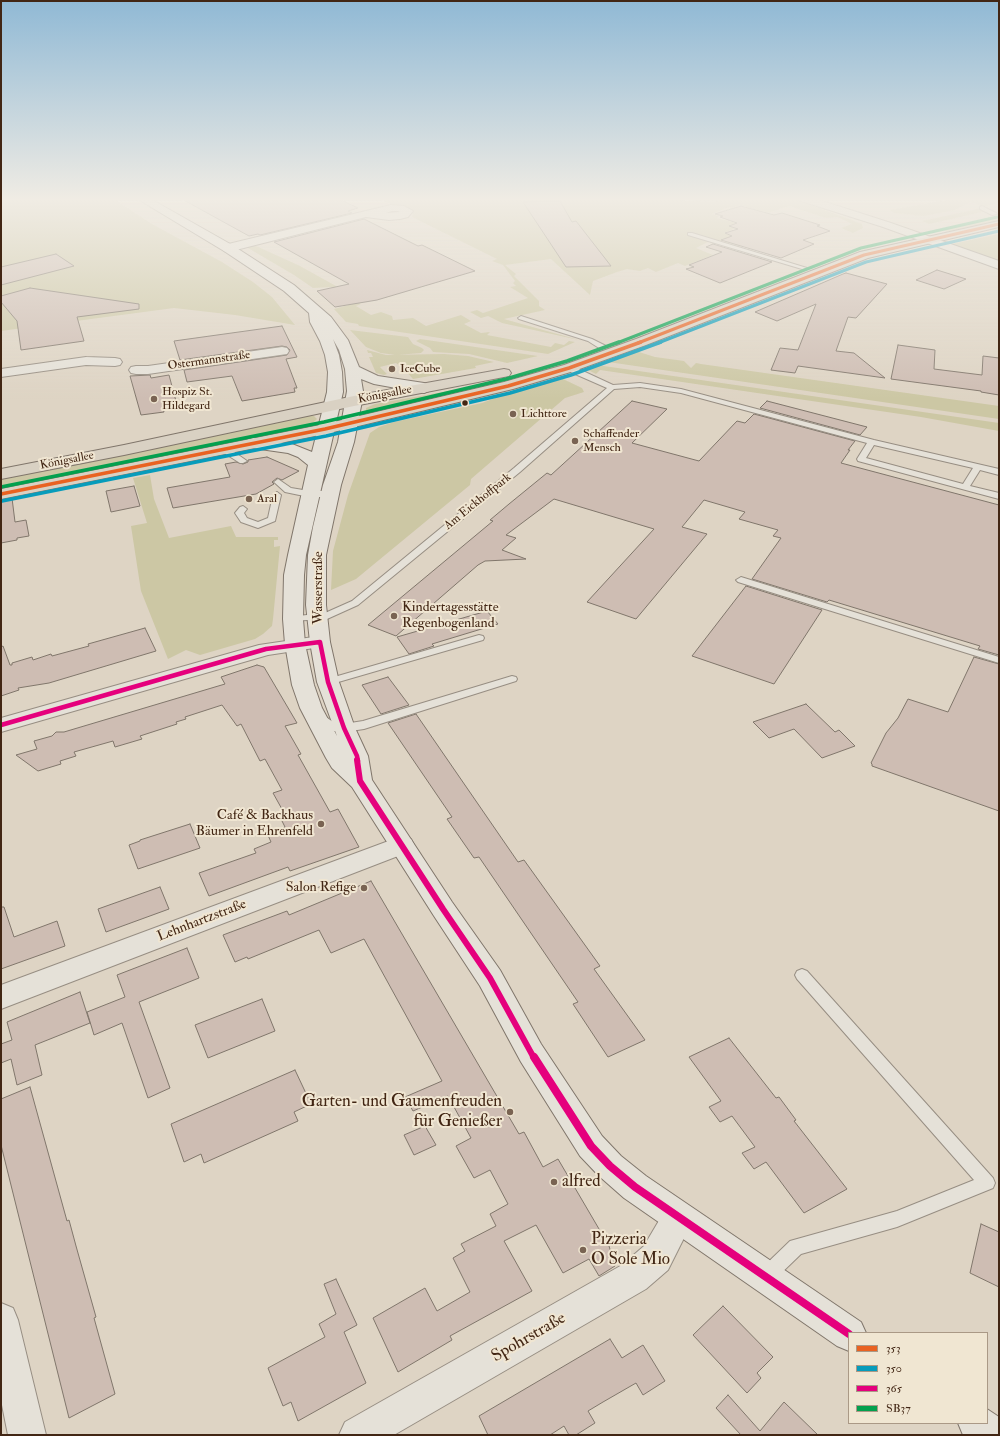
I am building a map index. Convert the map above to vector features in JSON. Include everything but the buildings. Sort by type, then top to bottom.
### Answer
[{"type":"main road","name":"Wasserstraße","points":[[254,265],[289,288],[316,313],[326,320],[341,340],[352,369],[355,391],[350,423],[346,442],[330,494],[317,555],[317,618],[328,682],[344,728],[357,756],[360,781]]},
{"type":"main road","name":"Königsallee","points":[[1,474],[124,450],[333,405],[515,371],[547,363],[602,346],[812,265]]},
{"type":"main road","name":"Königsallee","points":[[1,494],[350,423],[461,398],[569,368],[641,342],[837,265]]},
{"type":"main road","name":"Wasserstraße","points":[[316,313],[317,322],[332,355],[336,387],[333,405],[325,428],[316,464],[294,575],[293,619],[298,668],[311,708],[340,762],[360,781],[490,978],[531,1053],[591,1146],[610,1166],[635,1187],[678,1218],[848,1333]]},
{"type":"main road","name":"Ostermannstraße","points":[[1,373],[86,361],[115,362],[113,366],[119,372],[148,370],[282,351]]},
{"type":"main road","points":[[352,369],[374,380],[424,388]]},
{"type":"main road","points":[[253,443],[292,449],[304,454],[316,464]]},
{"type":"main road","points":[[1,725],[266,649],[295,644],[320,642]]},
{"type":"main road","name":"Lehnhartzstraße","points":[[1,997],[402,845]]},
{"type":"main road","name":"Spohrstraße","points":[[358,1435],[634,1277],[656,1258],[678,1218]]},
{"type":"main road","points":[[1,1320],[27,1435]]},
{"type":"main road","points":[[978,1424],[994,1435]]},
{"type":"lane","points":[[794,265],[804,268]]},
{"type":"lane","points":[[521,318],[590,340],[602,346]]},
{"type":"lane","points":[[569,368],[612,387],[640,385],[681,391],[872,442],[999,472]]},
{"type":"lane","name":"Am Eickhoffpark","points":[[293,619],[327,616],[355,603],[517,470],[612,387]]},
{"type":"lane","points":[[872,442],[860,459],[999,496]]},
{"type":"lane","points":[[224,449],[243,461]]},
{"type":"lane","points":[[965,487],[978,467]]},
{"type":"lane","points":[[278,482],[288,490],[310,494],[330,494]]},
{"type":"lane","points":[[243,510],[239,513],[244,520],[258,525],[272,519],[272,500],[288,490]]},
{"type":"lane","points":[[741,580],[999,660]]},
{"type":"lane","points":[[328,682],[479,638]]},
{"type":"lane","points":[[311,708],[326,723],[334,727],[344,728],[364,725],[512,680]]},
{"type":"lane","points":[[766,1277],[796,1247],[897,1219],[987,1183],[802,975]]},
{"type":"shaded area","points":[[1,265],[227,265],[253,282],[272,297],[295,325],[235,315],[174,308],[1,331]]},
{"type":"shaded area","points":[[277,265],[300,266],[345,291],[342,293],[361,304],[356,306],[371,315],[381,312],[392,316],[393,320],[413,318],[426,326],[461,315],[471,321],[464,324],[481,333],[490,332],[487,335],[551,347],[555,343],[564,345],[569,341],[575,342],[548,354],[359,326],[358,324],[346,322],[334,309],[352,304],[332,287],[313,288]]},
{"type":"shaded area","points":[[503,265],[516,274],[514,276],[539,301],[539,306],[545,310],[504,319],[579,340],[502,323],[488,316],[481,318],[470,312],[477,310],[483,313],[528,298],[510,287],[516,286],[513,283],[515,281]]},
{"type":"shaded area","points":[[558,265],[673,265],[656,272],[648,268],[640,271],[627,269],[617,272],[593,281],[590,295]]},
{"type":"shaded area","points":[[827,265],[631,342],[570,363],[480,389],[390,409],[366,410],[366,408],[375,404],[471,387],[567,363],[658,330]]},
{"type":"shaded area","points":[[350,330],[408,337],[413,344],[424,350],[421,353],[396,355],[381,353],[366,347]]},
{"type":"shaded area","points":[[420,339],[538,356],[507,363],[469,354],[433,352],[430,348],[416,341]]},
{"type":"shaded area","points":[[367,350],[386,355],[444,354],[468,356],[494,362],[475,366],[476,368],[413,379],[396,363],[380,367],[387,374],[384,375],[376,373],[369,357],[373,357]]},
{"type":"shaded area","points":[[635,352],[655,357],[684,361],[691,368],[696,363],[999,406],[999,419],[608,362]]},
{"type":"shaded area","points":[[597,365],[999,423],[999,431],[921,417],[600,370],[596,374],[588,370]]},
{"type":"shaded area","points":[[555,379],[563,379],[582,388],[584,392],[565,398],[471,479],[470,485],[356,579],[331,590],[333,551],[348,495],[370,433],[379,427],[394,422],[482,403],[520,389]]},
{"type":"shaded area","points":[[308,415],[314,416],[317,419],[313,423],[214,445],[177,455],[1,489],[1,477]]},
{"type":"shaded area","points":[[150,475],[154,499],[169,538],[231,526],[236,537],[278,537],[278,540],[274,540],[274,547],[280,546],[272,626],[263,634],[255,639],[200,655],[186,650],[168,659],[141,591],[131,526],[147,523],[133,478]]},
{"type":"transit line","name":"SB37","points":[[1,487],[324,422],[506,379],[567,361],[639,335],[818,265]]},
{"type":"transit line","name":"353","points":[[1,494],[325,429],[508,386],[569,368],[641,342],[838,265]]},
{"type":"transit line","name":"350","points":[[2,501],[326,436],[510,393],[571,375],[643,349],[858,265]]},
{"type":"transit line","name":"365","points":[[1,725],[266,649],[320,642],[328,682],[344,728],[357,756],[360,781],[443,909],[490,978],[531,1053],[591,1146],[610,1166],[635,1187],[848,1333]]},
{"type":"place","name":"IceCube","points":[[392,369]]},
{"type":"place","name":"Hospiz St. Hildegard","points":[[154,399]]},
{"type":"place","name":"Lichttore","points":[[513,414]]},
{"type":"place","name":"Schaffender Mensch","points":[[575,441]]},
{"type":"place","name":"Aral","points":[[249,499]]},
{"type":"place","name":"Kindertagesstätte Regenbogenland","points":[[394,616]]},
{"type":"place","name":"Café & Backhaus Bäumer in Ehrenfeld","points":[[321,824]]},
{"type":"place","name":"Salon Refige","points":[[364,888]]},
{"type":"place","name":"Garten- und Gaumenfreuden für Genießer","points":[[510,1112]]},
{"type":"place","name":"alfred","points":[[554,1182]]},
{"type":"place","name":"Pizzeria O Sole Mio","points":[[583,1250]]}]
